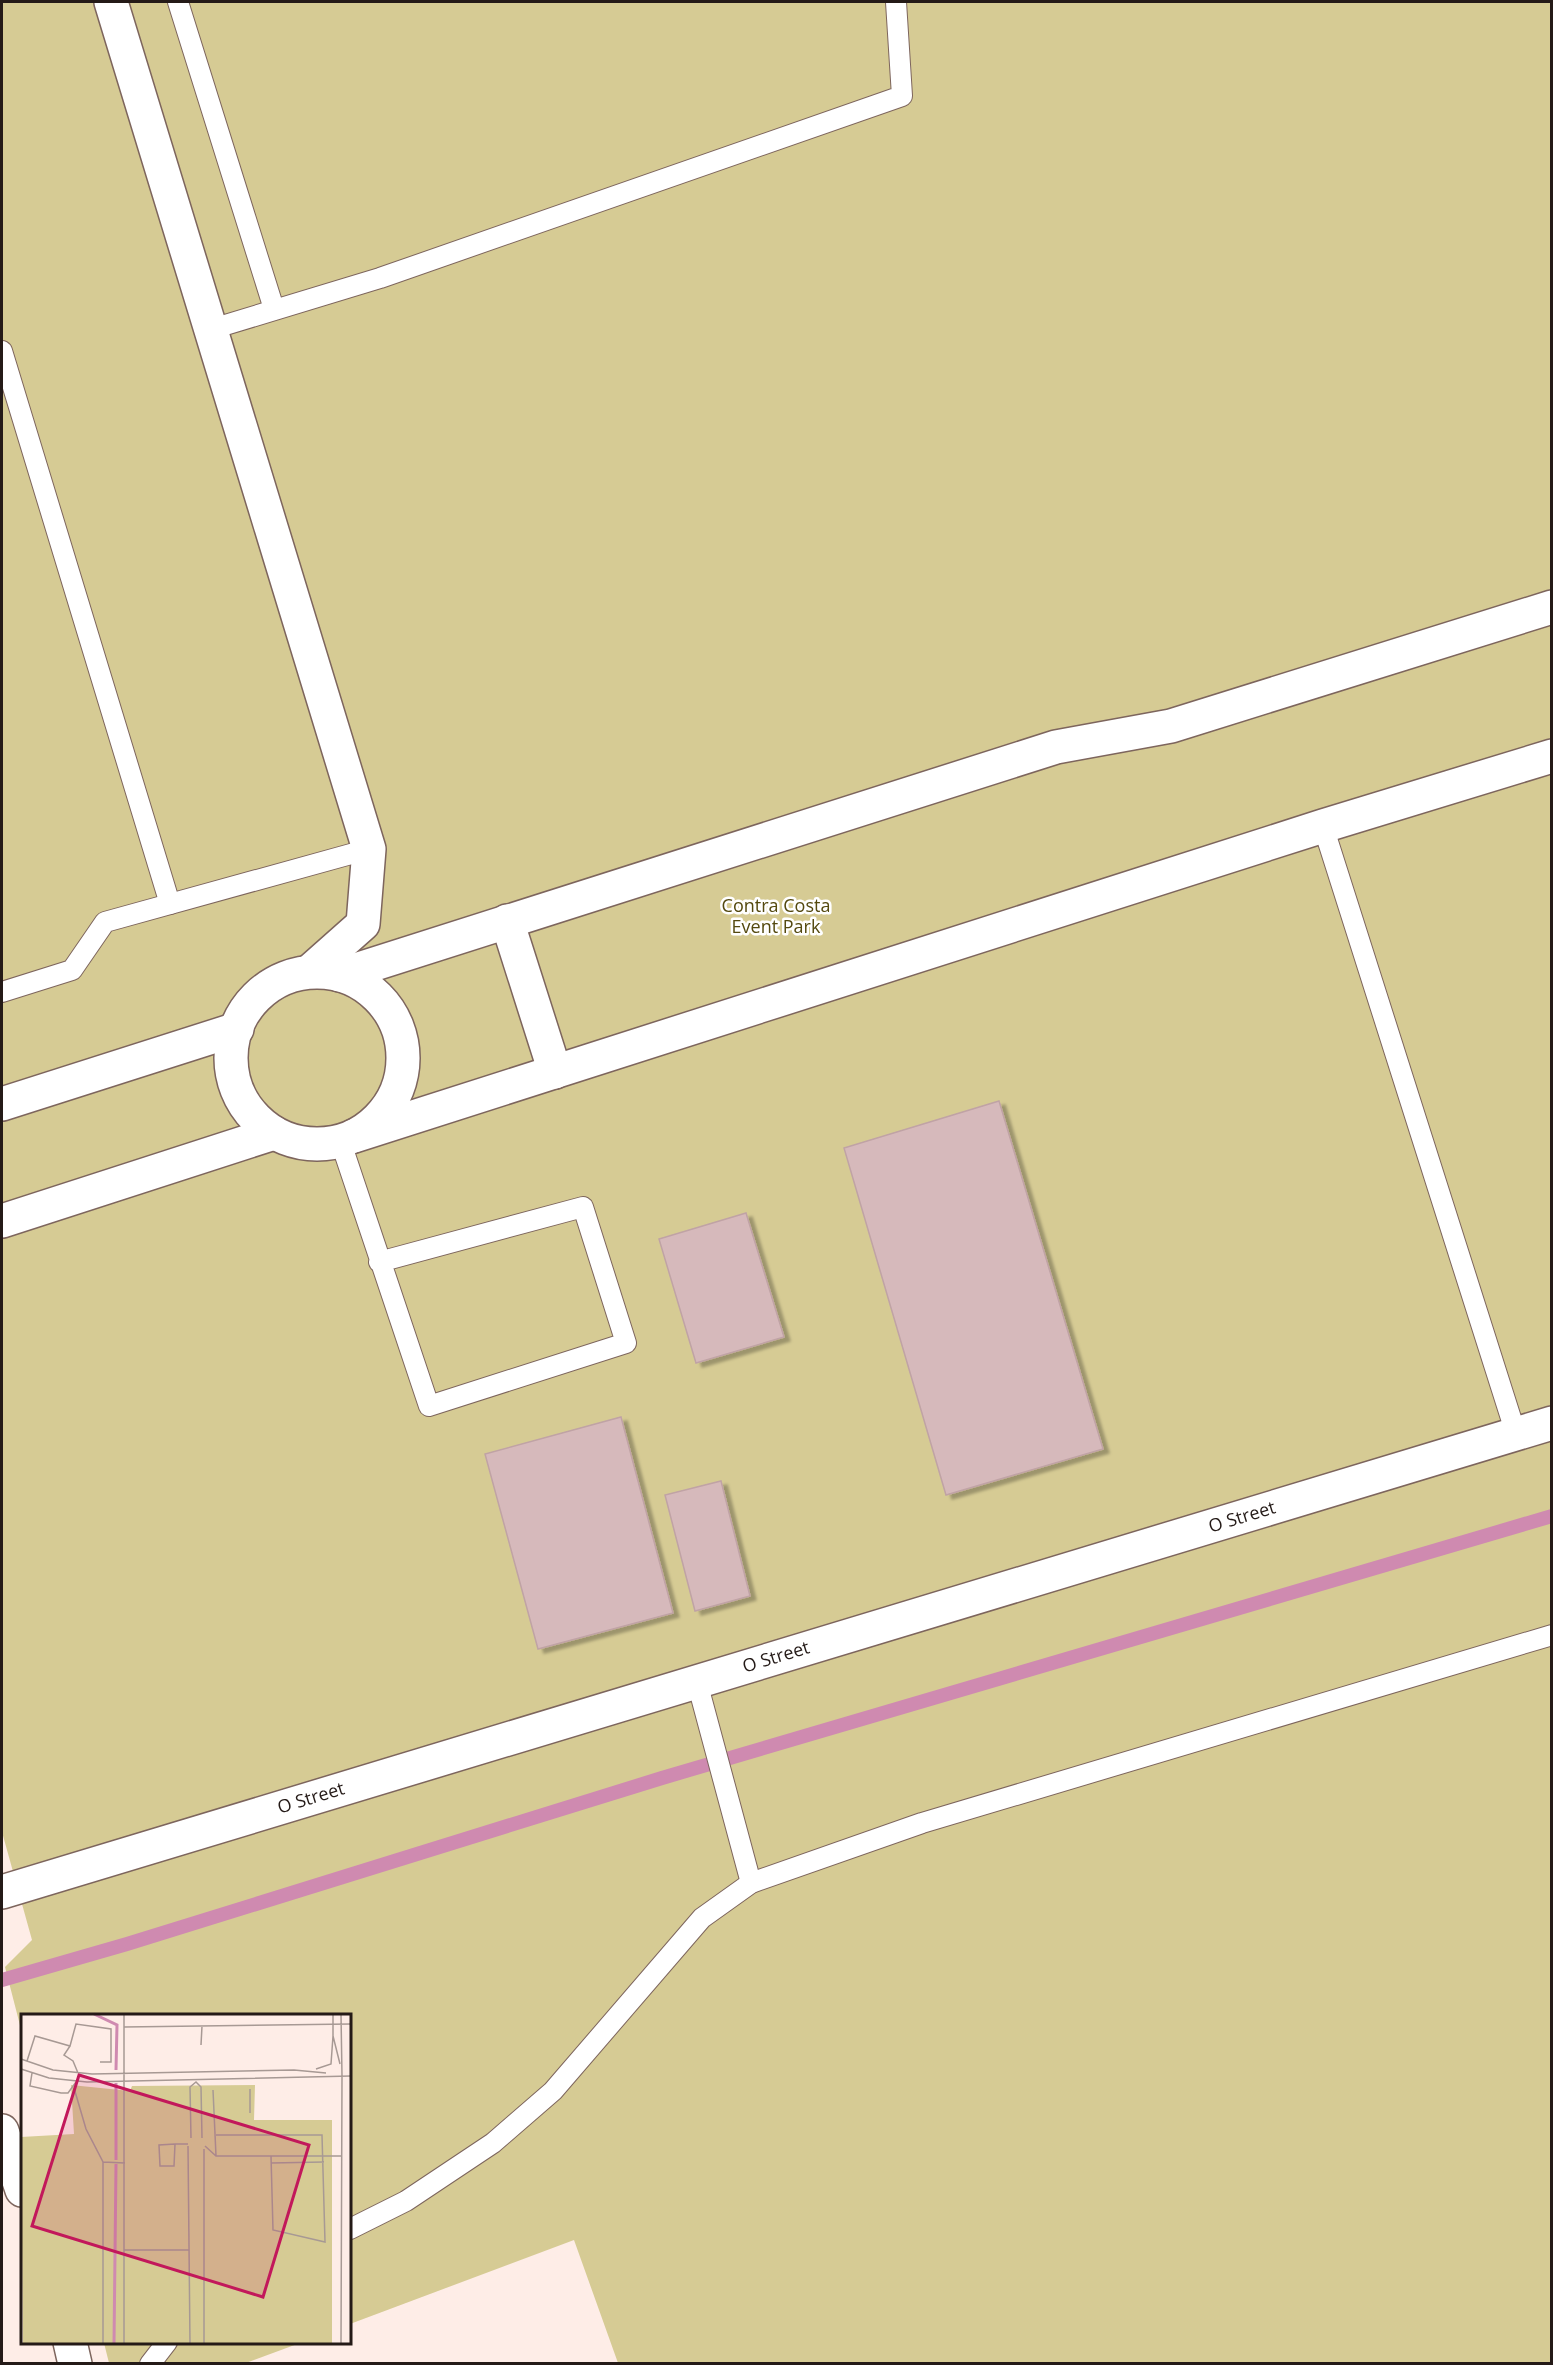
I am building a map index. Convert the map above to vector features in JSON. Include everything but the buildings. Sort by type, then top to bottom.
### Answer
[{"type":"street","points":[[111,2],[369,849],[363,924],[325,973]]},
{"type":"street","points":[[1551,607],[1171,726],[1056,747],[507,921],[325,973],[282,979],[257,996],[241,1018],[232,1042],[232,1069],[239,1094],[254,1116],[274,1133],[298,1143],[325,1144],[1323,826],[1551,756]]},
{"type":"street","points":[[507,921],[555,1072]]},
{"type":"street","points":[[325,973],[367,987],[388,1009],[400,1036],[403,1066],[395,1095],[379,1119],[347,1138]]},
{"type":"street","points":[[2,1104],[237,1029]]},
{"type":"street","points":[[2,1221],[274,1133]]},
{"type":"street","name":"O Street","points":[[2,1892],[1551,1423]]},
{"type":"street","points":[[2,2131],[21,2187]]},
{"type":"street","points":[[70,2344],[75,2364]]},
{"type":"lane","points":[[178,2],[274,309]]},
{"type":"lane","points":[[212,329],[380,278],[902,96],[896,2]]},
{"type":"lane","points":[[2,351],[170,904]]},
{"type":"lane","points":[[1323,826],[1516,1434]]},
{"type":"lane","points":[[2,992],[72,970],[105,922],[369,849]]},
{"type":"lane","points":[[347,1138],[380,1262],[429,1406],[626,1343],[583,1207],[380,1262]]},
{"type":"lane","points":[[351,2228],[406,2201],[493,2143],[553,2091],[702,1918],[751,1883],[922,1823],[1551,1635]]},
{"type":"lane","points":[[697,1682],[751,1883]]},
{"type":"lane","points":[[150,2364],[166,2344]]},
{"type":"green space","name":"Contra Costa Event Park","points":[[2,2],[1551,2],[1551,2363],[618,2363],[574,2240],[351,2324],[351,2014],[21,2014],[21,2029],[5,1967],[32,1940],[2,1832]]},
{"type":"green space","points":[[104,2344],[297,2344],[243,2364],[109,2363]]},
{"type":"waterway","points":[[2,1980],[127,1944],[662,1778],[1552,1516]]}]
